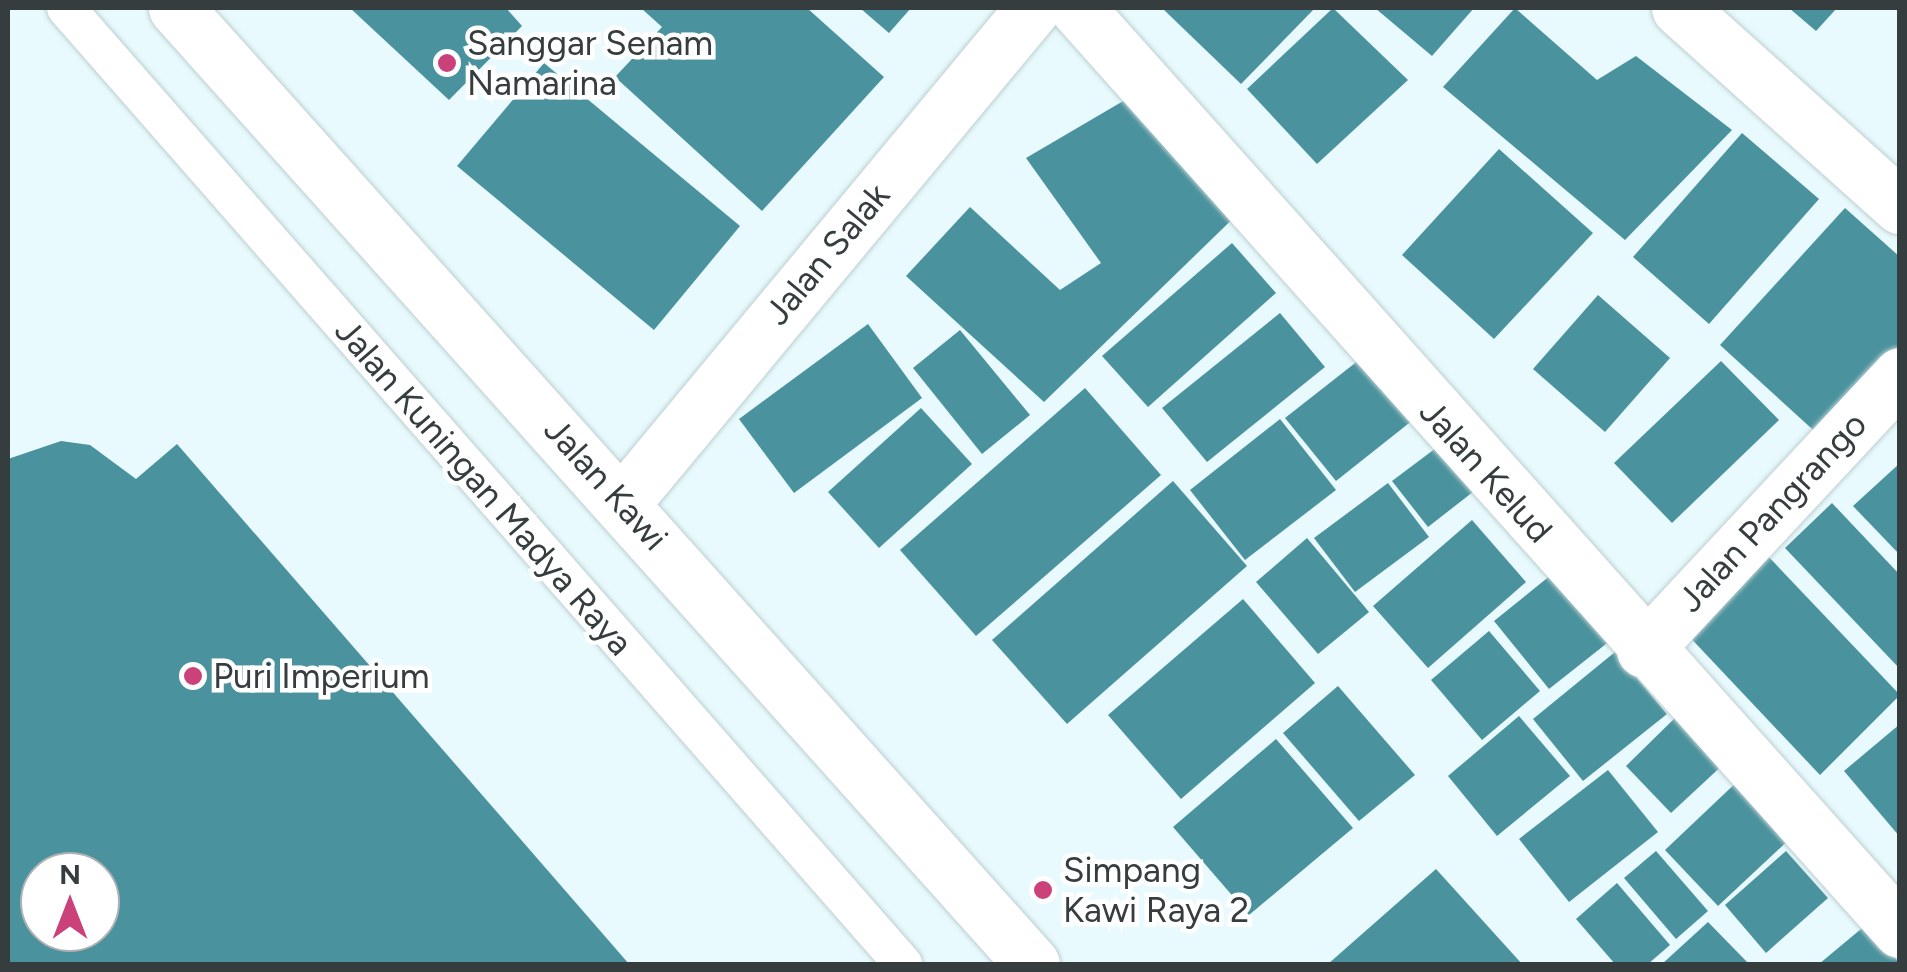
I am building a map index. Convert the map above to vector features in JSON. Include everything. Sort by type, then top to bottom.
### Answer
[{"type":"street","name":"Jalan Kawi","points":[[176,8],[1032,964]]},
{"type":"street","name":"Jalan Salak","points":[[622,502],[1033,8]]},
{"type":"street","name":"Jalan Kelud","points":[[1078,8],[1644,650],[1900,930]]},
{"type":"street","points":[[1679,8],[1900,206]]},
{"type":"street","name":"Jalan Pangrango","points":[[1644,650],[1900,374]]},
{"type":"lane","name":"Jalan Kuningan Madya Raya","points":[[66,8],[904,964]]},
{"type":"building","name":"Sanggar Senam Namarina","points":[[350,8],[506,8],[522,26],[449,100]]},
{"type":"building","points":[[641,8],[807,8],[884,77],[762,211],[615,77],[662,27]]},
{"type":"building","points":[[860,8],[911,8],[889,33]]},
{"type":"building","points":[[1162,8],[1315,8],[1241,84]]},
{"type":"building","points":[[1333,8],[1408,80],[1317,164],[1247,89]]},
{"type":"building","points":[[1375,8],[1474,8],[1432,56]]},
{"type":"building","points":[[1515,8],[1597,80],[1636,56],[1732,130],[1625,240],[1443,87]]},
{"type":"building","points":[[1789,8],[1837,8],[1816,31]]},
{"type":"building","points":[[544,63],[740,226],[654,330],[457,166]]},
{"type":"building","points":[[1142,90],[1248,204],[1044,402],[906,276],[970,207],[1060,290],[1101,263],[1026,158]]},
{"type":"building","points":[[1742,133],[1819,199],[1709,324],[1633,257]]},
{"type":"building","points":[[1499,149],[1593,233],[1494,339],[1402,255]]},
{"type":"building","points":[[1845,208],[1900,257],[1900,353],[1822,438],[1720,345]]},
{"type":"building","points":[[1232,243],[1276,293],[1148,407],[1102,356]]},
{"type":"building","points":[[1598,295],[1670,358],[1605,432],[1533,369]]},
{"type":"building","points":[[1280,313],[1325,367],[1207,462],[1162,408]]},
{"type":"building","points":[[868,324],[922,398],[794,493],[739,419]]},
{"type":"building","points":[[960,330],[1030,415],[982,454],[913,368]]},
{"type":"building","points":[[1373,349],[1423,412],[1336,481],[1285,418]]},
{"type":"building","points":[[1721,361],[1779,420],[1672,523],[1614,463]]},
{"type":"building","points":[[1085,388],[1161,475],[976,636],[900,550]]},
{"type":"building","points":[[921,408],[972,464],[879,548],[828,492]]},
{"type":"building","points":[[1280,419],[1336,490],[1245,560],[1190,490]]},
{"type":"building","points":[[1452,436],[1487,481],[1428,527],[1392,481]]},
{"type":"building","name":"Puri Imperium","points":[[61,441],[90,445],[136,479],[177,444],[629,964],[8,964],[8,459]]},
{"type":"building","points":[[1900,463],[1900,555],[1853,506]]},
{"type":"building","points":[[1173,481],[1247,566],[1067,724],[992,640]]},
{"type":"building","points":[[1388,483],[1429,537],[1355,592],[1314,538]]},
{"type":"building","points":[[1832,503],[1900,575],[1900,669],[1785,548]]},
{"type":"building","points":[[1472,520],[1526,582],[1428,668],[1373,606]]},
{"type":"building","points":[[1307,538],[1369,612],[1318,654],[1256,582]]},
{"type":"building","points":[[1766,554],[1900,695],[1820,775],[1684,631]]},
{"type":"building","points":[[1556,571],[1611,640],[1549,689],[1494,621]]},
{"type":"building","points":[[1243,599],[1315,683],[1181,799],[1108,715]]},
{"type":"building","points":[[1489,631],[1540,691],[1482,740],[1431,680]]},
{"type":"building","points":[[1615,652],[1667,714],[1583,781],[1533,719]]},
{"type":"building","points":[[1338,686],[1415,775],[1359,821],[1283,733]]},
{"type":"building","points":[[1680,713],[1727,761],[1671,813],[1626,766]]},
{"type":"building","points":[[1519,716],[1570,776],[1497,836],[1448,776]]},
{"type":"building","points":[[1900,724],[1900,837],[1844,771]]},
{"type":"building","points":[[1276,739],[1353,828],[1249,915],[1173,827]]},
{"type":"building","points":[[1608,770],[1658,832],[1569,902],[1519,839]]},
{"type":"building","points":[[1741,778],[1795,834],[1718,906],[1665,850]]},
{"type":"building","points":[[1656,851],[1708,911],[1676,939],[1624,878]]},
{"type":"building","points":[[1786,851],[1828,898],[1766,953],[1725,905]]},
{"type":"building","points":[[1436,869],[1522,964],[1328,964]]},
{"type":"building","points":[[1617,883],[1670,945],[1648,964],[1615,964],[1576,919]]},
{"type":"building","points":[[1708,922],[1749,964],[1662,964]]},
{"type":"building","points":[[1867,924],[1900,964],[1819,964]]},
{"type":"place","name":"Sanggar Senam Namarina","points":[[447,63]]},
{"type":"place","name":"Puri Imperium","points":[[193,676]]},
{"type":"place","name":"Simpang Kawi Raya 2","points":[[1043,890]]}]
